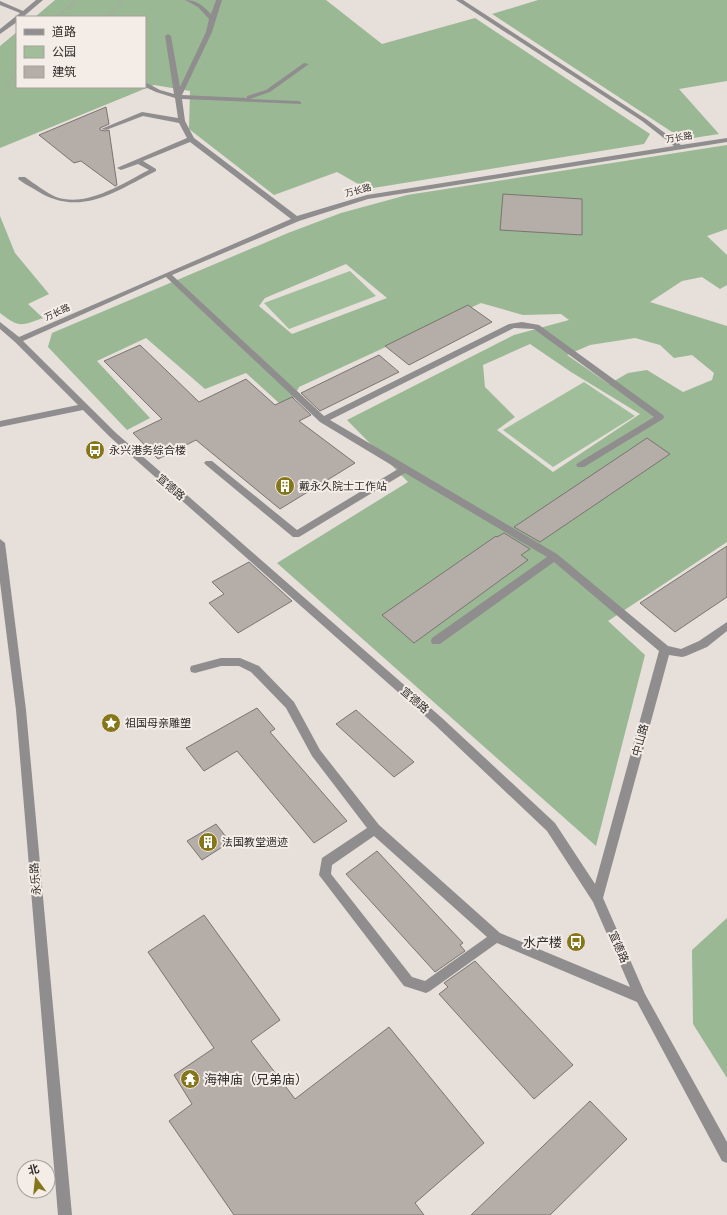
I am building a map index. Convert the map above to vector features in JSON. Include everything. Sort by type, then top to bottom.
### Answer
[{"type":"street","points":[[0,3],[20,16],[40,0]]},
{"type":"street","points":[[188,0],[200,6]]},
{"type":"street","points":[[195,0],[212,19]]},
{"type":"street","points":[[178,97],[209,32],[212,19],[220,0]]},
{"type":"street","points":[[459,0],[644,120],[679,147]]},
{"type":"street","points":[[0,32],[16,19]]},
{"type":"street","points":[[168,36],[182,121],[192,139],[296,219]]},
{"type":"street","points":[[235,100],[256,96],[268,91],[306,64]]},
{"type":"street","points":[[146,85],[158,91],[178,97],[299,103]]},
{"type":"street","points":[[104,129],[142,114],[182,121]]},
{"type":"street","points":[[121,168],[192,139]]},
{"type":"street","name":"万长路","points":[[18,340],[296,219],[367,197],[727,140]]},
{"type":"street","points":[[22,179],[54,199],[75,202],[90,200],[154,170],[138,161]]},
{"type":"street","points":[[167,274],[324,420],[554,558],[665,650],[682,653],[703,644],[727,626]]},
{"type":"street","name":"宣德路","points":[[0,325],[18,340],[113,435],[438,721],[552,828],[597,898],[641,998],[727,1156]]},
{"type":"street","points":[[324,420],[512,326],[522,325],[536,327],[660,417],[581,465]]},
{"type":"street","points":[[0,424],[84,407]]},
{"type":"street","points":[[210,463],[296,535],[406,468]]},
{"type":"street","name":"永乐路","points":[[0,543],[21,710],[65,1215]]},
{"type":"street","points":[[436,641],[554,558]]},
{"type":"street","name":"中山路","points":[[597,898],[665,650]]},
{"type":"street","points":[[195,669],[221,662],[240,662],[255,669],[290,705],[316,753],[375,829],[496,937],[641,998]]},
{"type":"street","points":[[375,829],[326,862],[325,875],[408,982],[426,987],[496,937]]},
{"type":"path","points":[[58,16],[76,0]]},
{"type":"path","points":[[108,16],[124,0]]},
{"type":"path","points":[[4,91],[16,73]]},
{"type":"green space","points":[[55,0],[326,0],[382,44],[475,18],[650,134],[644,144],[367,189],[337,172],[274,195],[189,129],[190,91],[154,85],[0,148],[0,46],[16,33],[16,88],[146,88],[146,16],[36,16]]},
{"type":"green space","points":[[538,0],[727,0],[727,81],[679,89],[719,134],[693,138],[672,132],[492,14]]},
{"type":"green space","points":[[727,145],[727,229],[707,236],[727,255],[727,285],[720,289],[702,277],[682,281],[650,302],[727,326],[727,542],[608,621],[645,655],[596,846],[277,563],[408,482],[347,420],[514,335],[569,320],[561,314],[523,315],[481,303],[299,387],[286,413],[203,441],[279,403],[246,373],[205,389],[146,338],[97,361],[150,418],[127,430],[48,347],[52,333],[288,233],[341,213],[407,195]],"holes":[[[346,264],[387,298],[292,334],[259,306],[265,298]],[[635,338],[660,345],[674,358],[692,355],[714,373],[712,380],[683,392],[647,370],[628,373],[609,384],[567,355],[590,345]],[[530,344],[571,372],[640,414],[553,472],[497,430],[515,417],[485,387],[483,365]]]},
{"type":"green space","points":[[0,216],[15,253],[49,294],[28,304],[43,318],[30,323],[16,323],[0,313]]},
{"type":"green space","points":[[350,271],[376,296],[289,329],[264,303]]},
{"type":"green space","points":[[584,382],[635,416],[553,467],[503,430]]},
{"type":"green space","points":[[727,918],[727,1078],[693,1024],[692,950]]},
{"type":"building","points":[[106,107],[109,124],[100,128],[100,130],[109,130],[117,185],[115,186],[81,161],[74,163],[39,135]]},
{"type":"building","points":[[503,194],[582,199],[582,235],[500,230]]},
{"type":"building","points":[[468,305],[492,322],[409,365],[385,346]]},
{"type":"building","points":[[140,345],[199,402],[246,379],[275,405],[292,397],[311,415],[299,421],[355,463],[280,509],[196,440],[158,459],[133,433],[162,419],[104,361]]},
{"type":"building","points":[[379,355],[399,372],[320,411],[301,393]]},
{"type":"building","points":[[647,438],[670,454],[540,542],[514,527]]},
{"type":"building","points":[[504,533],[530,549],[521,555],[528,560],[414,643],[382,615],[496,536],[497,537]]},
{"type":"building","points":[[727,546],[727,597],[675,632],[640,603]]},
{"type":"building","points":[[249,562],[292,601],[238,633],[209,603],[224,594],[212,582]]},
{"type":"building","points":[[257,708],[275,729],[270,732],[347,821],[314,843],[237,751],[204,771],[186,748]]},
{"type":"building","points":[[356,710],[414,762],[394,777],[336,724]]},
{"type":"building","name":"法国教堂遗迹","points":[[216,824],[230,842],[202,860],[187,841]]},
{"type":"building","points":[[377,851],[463,943],[460,945],[465,951],[435,972],[346,874]]},
{"type":"building","points":[[204,915],[280,1020],[251,1041],[295,1099],[389,1027],[484,1143],[415,1203],[424,1215],[234,1215],[169,1121],[192,1104],[174,1075],[214,1048],[148,952]]},
{"type":"building","points":[[475,961],[573,1065],[534,1099],[439,994],[448,987],[444,983]]},
{"type":"building","points":[[590,1101],[627,1139],[550,1215],[471,1215]]},
{"type":"place","name":"永兴港务综合楼","points":[[95,450]]},
{"type":"place","name":"戴永久院士工作站","points":[[285,486]]},
{"type":"place","name":"祖国母亲雕塑","points":[[111,723]]},
{"type":"place","name":"法国教堂遗迹","points":[[208,842]]},
{"type":"place","name":"水产楼","points":[[576,942]]},
{"type":"place","name":"海神庙（兄弟庙）","points":[[190,1079]]}]
